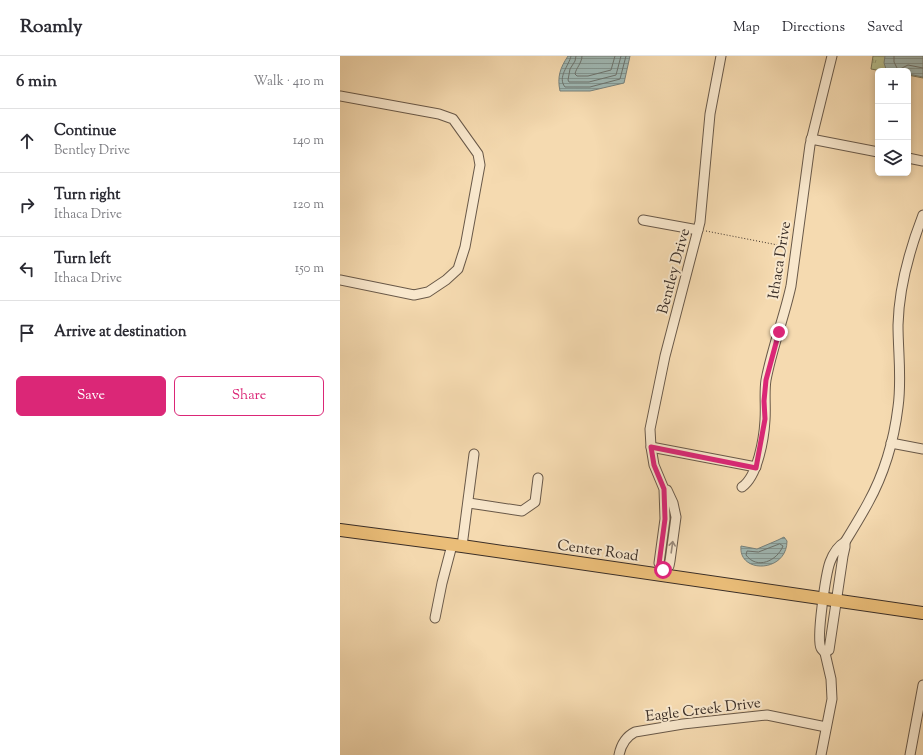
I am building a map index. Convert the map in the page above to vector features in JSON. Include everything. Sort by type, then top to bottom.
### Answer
[{"type":"main road","name":"Center Road","points":[[340,530],[662,572],[824,599],[923,613]]},
{"type":"street","name":"Bentley Drive","points":[[662,572],[659,564],[665,519],[664,489],[654,465],[651,447],[651,423],[665,356],[698,230],[702,205],[710,114],[722,56]]},
{"type":"street","name":"Ithaca Drive","points":[[742,487],[751,478],[756,468],[765,419],[764,401],[766,380],[791,286],[811,139],[832,56]]},
{"type":"street","points":[[340,96],[438,114],[453,119],[478,154],[480,165],[465,247],[458,269],[446,280],[428,292],[414,295],[340,280]]},
{"type":"street","points":[[811,139],[875,151]]},
{"type":"street","points":[[911,159],[923,161]]},
{"type":"street","points":[[821,755],[832,699],[831,679],[825,653],[821,648],[819,638],[819,628],[830,562],[840,544],[845,542],[861,516],[876,487],[891,443],[900,391],[898,325],[901,288],[909,254],[923,216]]},
{"type":"street","points":[[642,220],[698,230]]},
{"type":"street","points":[[891,443],[923,449]]},
{"type":"street","points":[[651,447],[756,468]]},
{"type":"street","points":[[435,618],[442,583],[457,545],[469,503],[474,454]]},
{"type":"street","points":[[469,503],[522,510],[535,502],[538,478]]},
{"type":"street","points":[[825,653],[829,650],[843,556],[846,547],[845,542]]},
{"type":"street","points":[[910,755],[923,685]]},
{"type":"street","name":"Eagle Creek Drive","points":[[619,755],[622,743],[631,733],[669,726],[767,715],[826,727]]},
{"type":"path","points":[[698,230],[796,249]]},
{"type":"green space","points":[[873,56],[923,56],[923,78],[911,76],[911,68],[871,69]]},
{"type":"water","points":[[568,56],[630,56],[624,83],[590,91],[560,91],[560,73]]},
{"type":"water","points":[[885,56],[923,56],[923,77],[911,75],[911,68],[886,68],[884,63]]},
{"type":"water","points":[[784,537],[787,541],[785,552],[772,564],[763,566],[754,565],[747,562],[742,555],[741,546],[757,549]]},
{"type":"route","points":[[663,570],[659,564],[665,519],[664,489],[654,465],[651,447],[756,468],[765,419],[764,401],[766,380],[779,332]]}]
